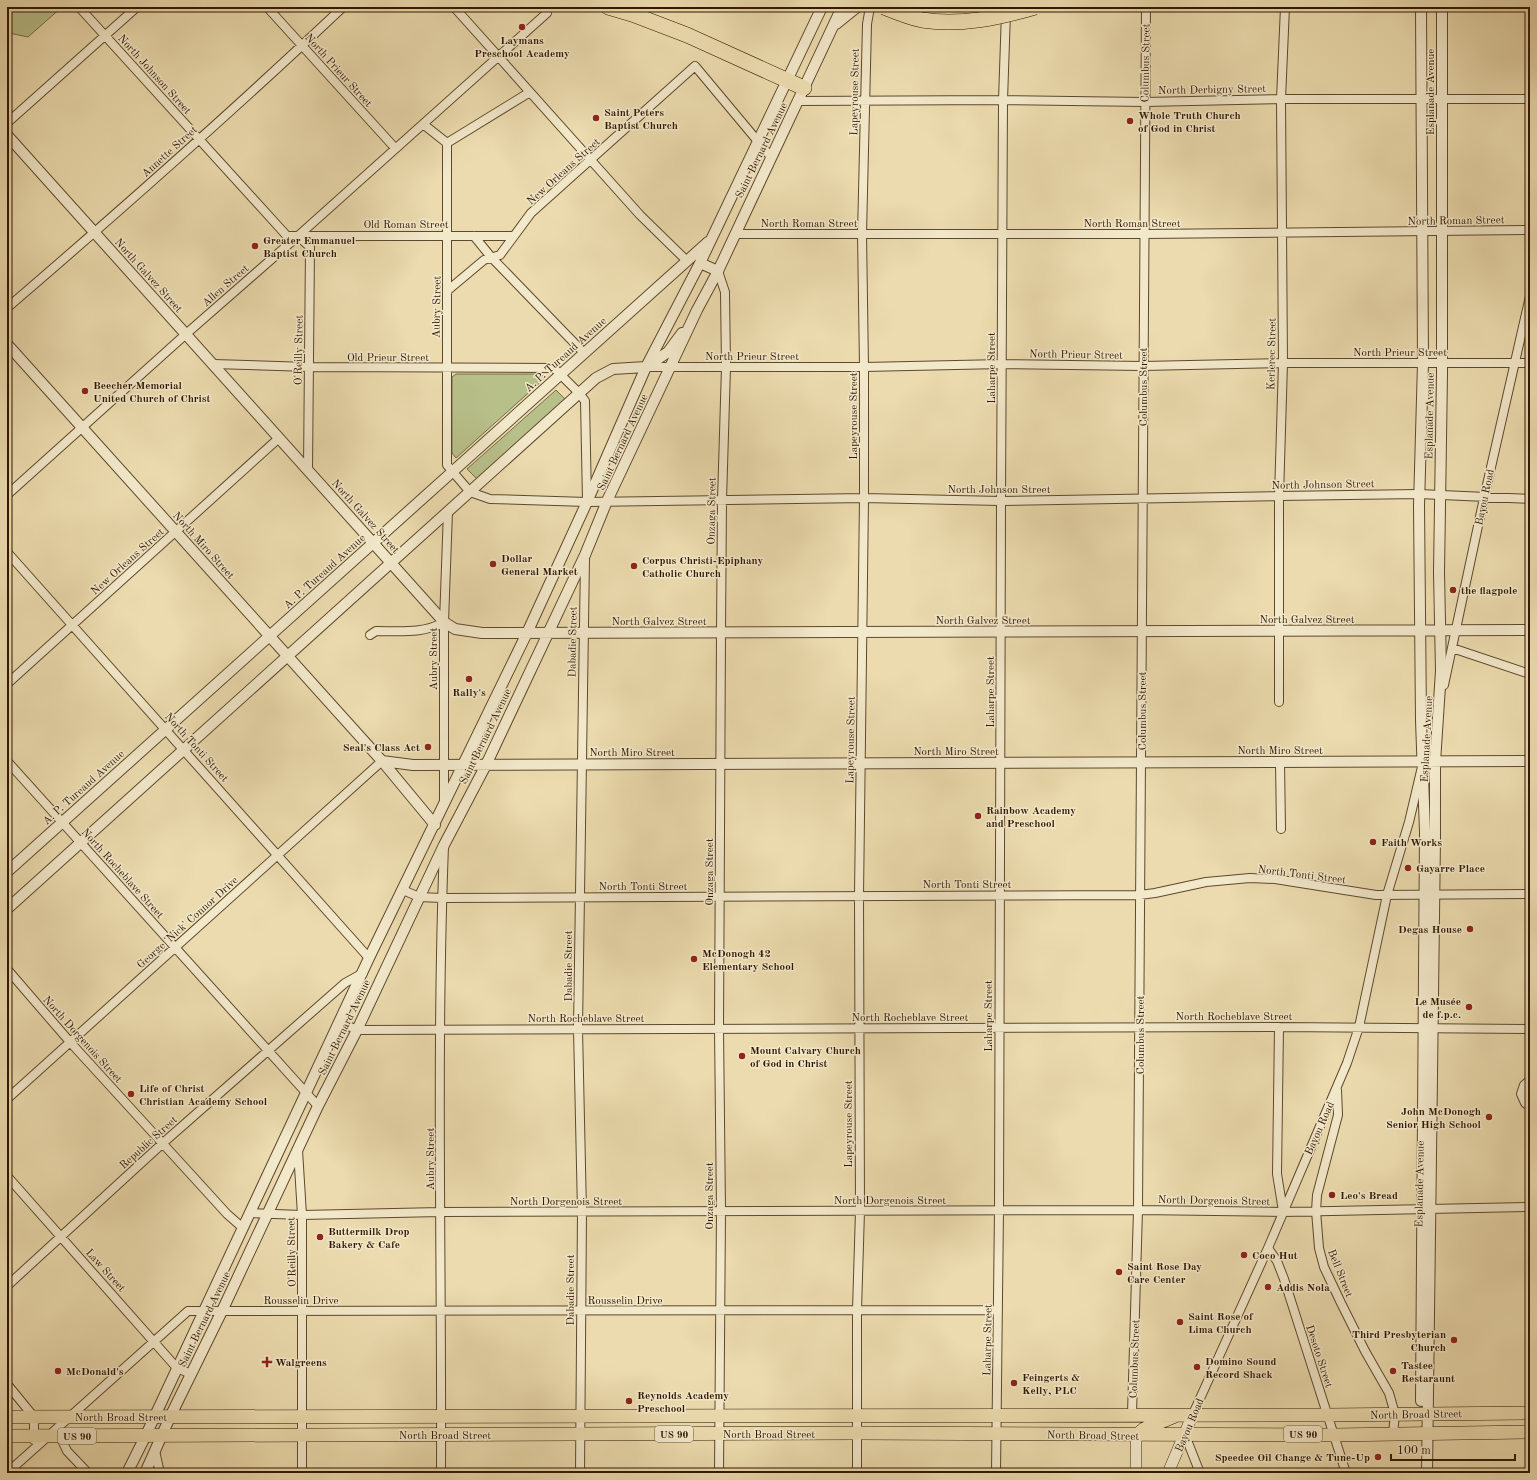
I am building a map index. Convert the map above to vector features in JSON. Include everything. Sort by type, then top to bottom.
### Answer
[{"type":"highway","points":[[608,7],[632,14],[687,35],[788,81],[801,95]]},
{"type":"highway","points":[[883,7],[921,20],[953,22],[991,19],[1035,7]]},
{"type":"main road","points":[[1475,1433],[1476,1413]]},
{"type":"main road","name":"North Broad Street","points":[[7,1417],[997,1414],[1328,1415],[1530,1413]]},
{"type":"main road","name":"Bayou Road","points":[[1168,1473],[1193,1414]]},
{"type":"main road","points":[[1136,1473],[1136,1435],[1144,1428],[1178,1415]]},
{"type":"main road","points":[[1294,1434],[1297,1415]]},
{"type":"main road","points":[[214,1417],[214,1436]]},
{"type":"main road","name":"North Broad Street","points":[[7,1436],[580,1434],[1334,1435],[1530,1432]]},
{"type":"street","name":"North Johnson Street","points":[[79,7],[287,236],[298,236]]},
{"type":"street","points":[[7,123],[137,7]]},
{"type":"street","name":"North Prieur Street","points":[[267,7],[395,148]]},
{"type":"street","name":"Annette Street","points":[[7,308],[94,232],[344,7]]},
{"type":"street","points":[[454,7],[640,215],[687,261]]},
{"type":"street","name":"Saint Bernard Avenue","points":[[127,1473],[369,958],[435,825],[527,633],[587,502],[646,367],[700,263],[710,239],[757,141],[788,81],[822,7]]},
{"type":"street","name":"Saint Bernard Avenue","points":[[146,1473],[170,1417],[222,1311],[318,1106],[357,1030],[444,845],[486,765],[585,555],[608,501],[697,310],[718,272],[842,7]]},
{"type":"street","points":[[834,26],[857,7]]},
{"type":"street","name":"Lapeyrouse Street","points":[[858,1473],[857,1310],[860,1211],[859,896],[864,498],[862,234],[867,24],[870,7]]},
{"type":"street","name":"Laharpe Street","points":[[996,1473],[1000,1210],[999,1028],[1003,100],[1007,7]]},
{"type":"street","name":"Columbus Street","points":[[1132,1414],[1138,1210],[1140,1027],[1146,7]]},
{"type":"street","name":"Kerlerec Street","points":[[1279,702],[1279,496],[1283,363],[1281,99],[1285,7]]},
{"type":"street","name":"Esplanade Avenue","points":[[1421,7],[1423,363],[1419,494],[1420,630],[1422,764],[1430,894]]},
{"type":"street","name":"Esplanade Avenue","points":[[1427,1473],[1424,1413],[1430,894],[1436,729],[1440,699],[1442,7]]},
{"type":"street","name":"Allen Street","points":[[7,495],[547,13]]},
{"type":"street","name":"New Orleans Street","points":[[447,291],[484,260],[500,255],[531,213],[695,66],[757,141]]},
{"type":"street","points":[[423,124],[447,144],[530,92]]},
{"type":"street","name":"North Derbigny Street","points":[[801,95],[865,101],[1003,100],[1145,102],[1281,99],[1530,99]]},
{"type":"street","name":"North Galvez Street","points":[[7,135],[444,622],[455,629],[474,633],[1530,630]]},
{"type":"street","points":[[757,141],[771,157]]},
{"type":"street","name":"Aubry Street","points":[[447,144],[447,465],[470,492]]},
{"type":"street","name":"North Roman Street","points":[[735,234],[1144,234],[1530,230]]},
{"type":"street","name":"Old Roman Street","points":[[298,236],[514,236]]},
{"type":"street","name":"O'Reilly Street","points":[[298,236],[310,247],[308,470]]},
{"type":"street","points":[[474,236],[491,257],[584,352]]},
{"type":"street","name":"A. P. Tureaud Avenue","points":[[7,872],[710,239]]},
{"type":"street","points":[[700,263],[718,272]]},
{"type":"street","name":"Onzaga Street","points":[[718,272],[725,292],[726,367],[722,500],[720,764],[719,1028],[721,1211],[719,1310],[719,1473]]},
{"type":"street","name":"Bayou Road","points":[[1440,699],[1514,362],[1530,296]]},
{"type":"street","points":[[7,909],[596,378],[614,369],[646,367],[668,352],[697,310]]},
{"type":"street","name":"North Miro Street","points":[[7,344],[382,761],[435,825]]},
{"type":"street","name":"North Prieur Street","points":[[646,367],[864,367],[1002,364],[1143,366],[1283,363],[1530,363]]},
{"type":"street","name":"Old Prieur Street","points":[[213,364],[309,367],[554,368],[560,374]]},
{"type":"street","points":[[560,374],[585,401],[587,502]]},
{"type":"street","name":"New Orleans Street","points":[[7,684],[279,438]]},
{"type":"street","name":"North Johnson Street","points":[[470,492],[490,500],[554,500],[587,502],[864,498],[1001,502],[1419,494],[1530,499]]},
{"type":"street","name":"Aubry Street","points":[[444,806],[444,622],[448,511]]},
{"type":"street","name":"North Tonti Street","points":[[7,552],[369,958]]},
{"type":"street","name":"Dabadie Street","points":[[580,1473],[582,1212],[578,1029],[585,555]]},
{"type":"street","points":[[370,636],[376,631],[426,630],[444,622]]},
{"type":"street","points":[[1452,648],[1530,674]]},
{"type":"street","name":"North Rocheblave Street","points":[[7,761],[318,1106]]},
{"type":"street","name":"North Miro Street","points":[[382,761],[413,765],[1280,762],[1422,764],[1435,762],[1530,761]]},
{"type":"street","name":"George 'Nick' Connor Drive","points":[[7,1099],[382,761]]},
{"type":"street","points":[[1280,762],[1281,829]]},
{"type":"street","name":"Bayou Road","points":[[1193,1414],[1268,1248],[1347,1063],[1358,1027],[1387,894],[1409,822],[1422,764]]},
{"type":"street","name":"Aubry Street","points":[[440,1473],[442,1310],[440,1212],[441,1029],[444,845]]},
{"type":"street","name":"North Tonti Street","points":[[403,890],[419,898],[1140,895],[1224,879],[1250,878],[1276,879],[1376,895],[1530,894]]},
{"type":"street","name":"North Dorgenois Street","points":[[7,969],[70,1042],[222,1208],[243,1228]]},
{"type":"street","name":"Republic Street","points":[[7,1286],[163,1143],[345,982],[363,973]]},
{"type":"street","name":"North Rocheblave Street","points":[[340,1022],[357,1030],[1140,1027],[1428,1027],[1530,1029]]},
{"type":"street","points":[[1279,1027],[1277,1174],[1283,1212]]},
{"type":"street","points":[[1530,1080],[1524,1085],[1521,1094],[1524,1103],[1530,1107]]},
{"type":"street","name":"Bell Street","points":[[1337,1087],[1338,1115],[1318,1195],[1316,1211],[1319,1248],[1324,1267],[1365,1351],[1389,1393],[1395,1414],[1393,1434]]},
{"type":"street","name":"O'Reilly Street","points":[[298,1150],[302,1215],[302,1473]]},
{"type":"street","name":"Law Street","points":[[7,1176],[155,1341],[177,1368],[191,1374]]},
{"type":"street","name":"North Dorgenois Street","points":[[250,1213],[302,1215],[440,1212],[1000,1210],[1283,1212],[1530,1207]]},
{"type":"street","name":"Desoto Street","points":[[1268,1248],[1277,1261],[1284,1279],[1346,1473]]},
{"type":"street","name":"Rousselin Drive","points":[[7,1473],[188,1311],[998,1310]]},
{"type":"street","points":[[7,1384],[26,1404],[47,1436],[67,1450],[88,1473]]},
{"type":"street","points":[[32,1450],[69,1417]]},
{"type":"street","name":"Esplanade Avenue","points":[[1420,1473],[1424,1433]]},
{"type":"street","points":[[1185,1435],[1200,1473]]},
{"type":"street","points":[[155,1451],[160,1473]]},
{"type":"green space","points":[[7,7],[62,7],[28,37],[9,33],[7,30]]},
{"type":"green space","points":[[456,374],[541,374],[545,378],[456,458],[452,453],[452,377]]},
{"type":"green space","points":[[556,390],[566,400],[477,479],[467,469]]},
{"type":"place","name":"Laymans Preschool Academy","points":[[522,27]]},
{"type":"place","name":"Saint Peters Baptist Church","points":[[596,118]]},
{"type":"place","name":"Whole Truth Church of God in Christ","points":[[1130,121]]},
{"type":"place","name":"Greater Emmanuel Baptist Church","points":[[255,246]]},
{"type":"place","name":"Beecher Memorial United Church of Christ","points":[[85,391]]},
{"type":"place","name":"Dollar General Market","points":[[493,564]]},
{"type":"place","name":"Corpus Christi-Epiphany Catholic Church","points":[[634,566]]},
{"type":"place","name":"the flagpole","points":[[1453,590]]},
{"type":"place","name":"Rally's","points":[[469,679]]},
{"type":"place","name":"Seal's Class Act","points":[[428,747]]},
{"type":"place","name":"Rainbow Academy and Preschool","points":[[978,816]]},
{"type":"place","name":"Faith Works","points":[[1373,842]]},
{"type":"place","name":"Gayarre Place","points":[[1408,868]]},
{"type":"place","name":"Degas House","points":[[1470,929]]},
{"type":"place","name":"McDonogh 42 Elementary School","points":[[694,959]]},
{"type":"place","name":"Le Musée de f.p.c.","points":[[1469,1007]]},
{"type":"place","name":"Mount Calvary Church of God in Christ","points":[[742,1056]]},
{"type":"place","name":"Life of Christ Christian Academy School","points":[[131,1094]]},
{"type":"place","name":"John McDonogh Senior High School","points":[[1489,1117]]},
{"type":"place","name":"Leo's Bread","points":[[1332,1195]]},
{"type":"place","name":"Buttermilk Drop Bakery & Cafe","points":[[320,1237]]},
{"type":"place","name":"Coco Hut","points":[[1244,1255]]},
{"type":"place","name":"Saint Rose Day Care Center","points":[[1119,1272]]},
{"type":"place","name":"Addis Nola","points":[[1268,1287]]},
{"type":"place","name":"Saint Rose of Lima Church","points":[[1180,1322]]},
{"type":"place","name":"Third Presbyterian Church","points":[[1454,1340]]},
{"type":"place","name":"Walgreens","points":[[267,1362]]},
{"type":"place","name":"Domino Sound Record Shack","points":[[1197,1367]]},
{"type":"place","name":"McDonald's","points":[[58,1371]]},
{"type":"place","name":"Tastee Restaraunt","points":[[1393,1371]]},
{"type":"place","name":"Feingerts & Kelly, PLC","points":[[1014,1383]]},
{"type":"place","name":"Reynolds Academy Preschool","points":[[629,1401]]},
{"type":"place","name":"Speedee Oil Change & Tune-Up","points":[[1378,1457]]}]
